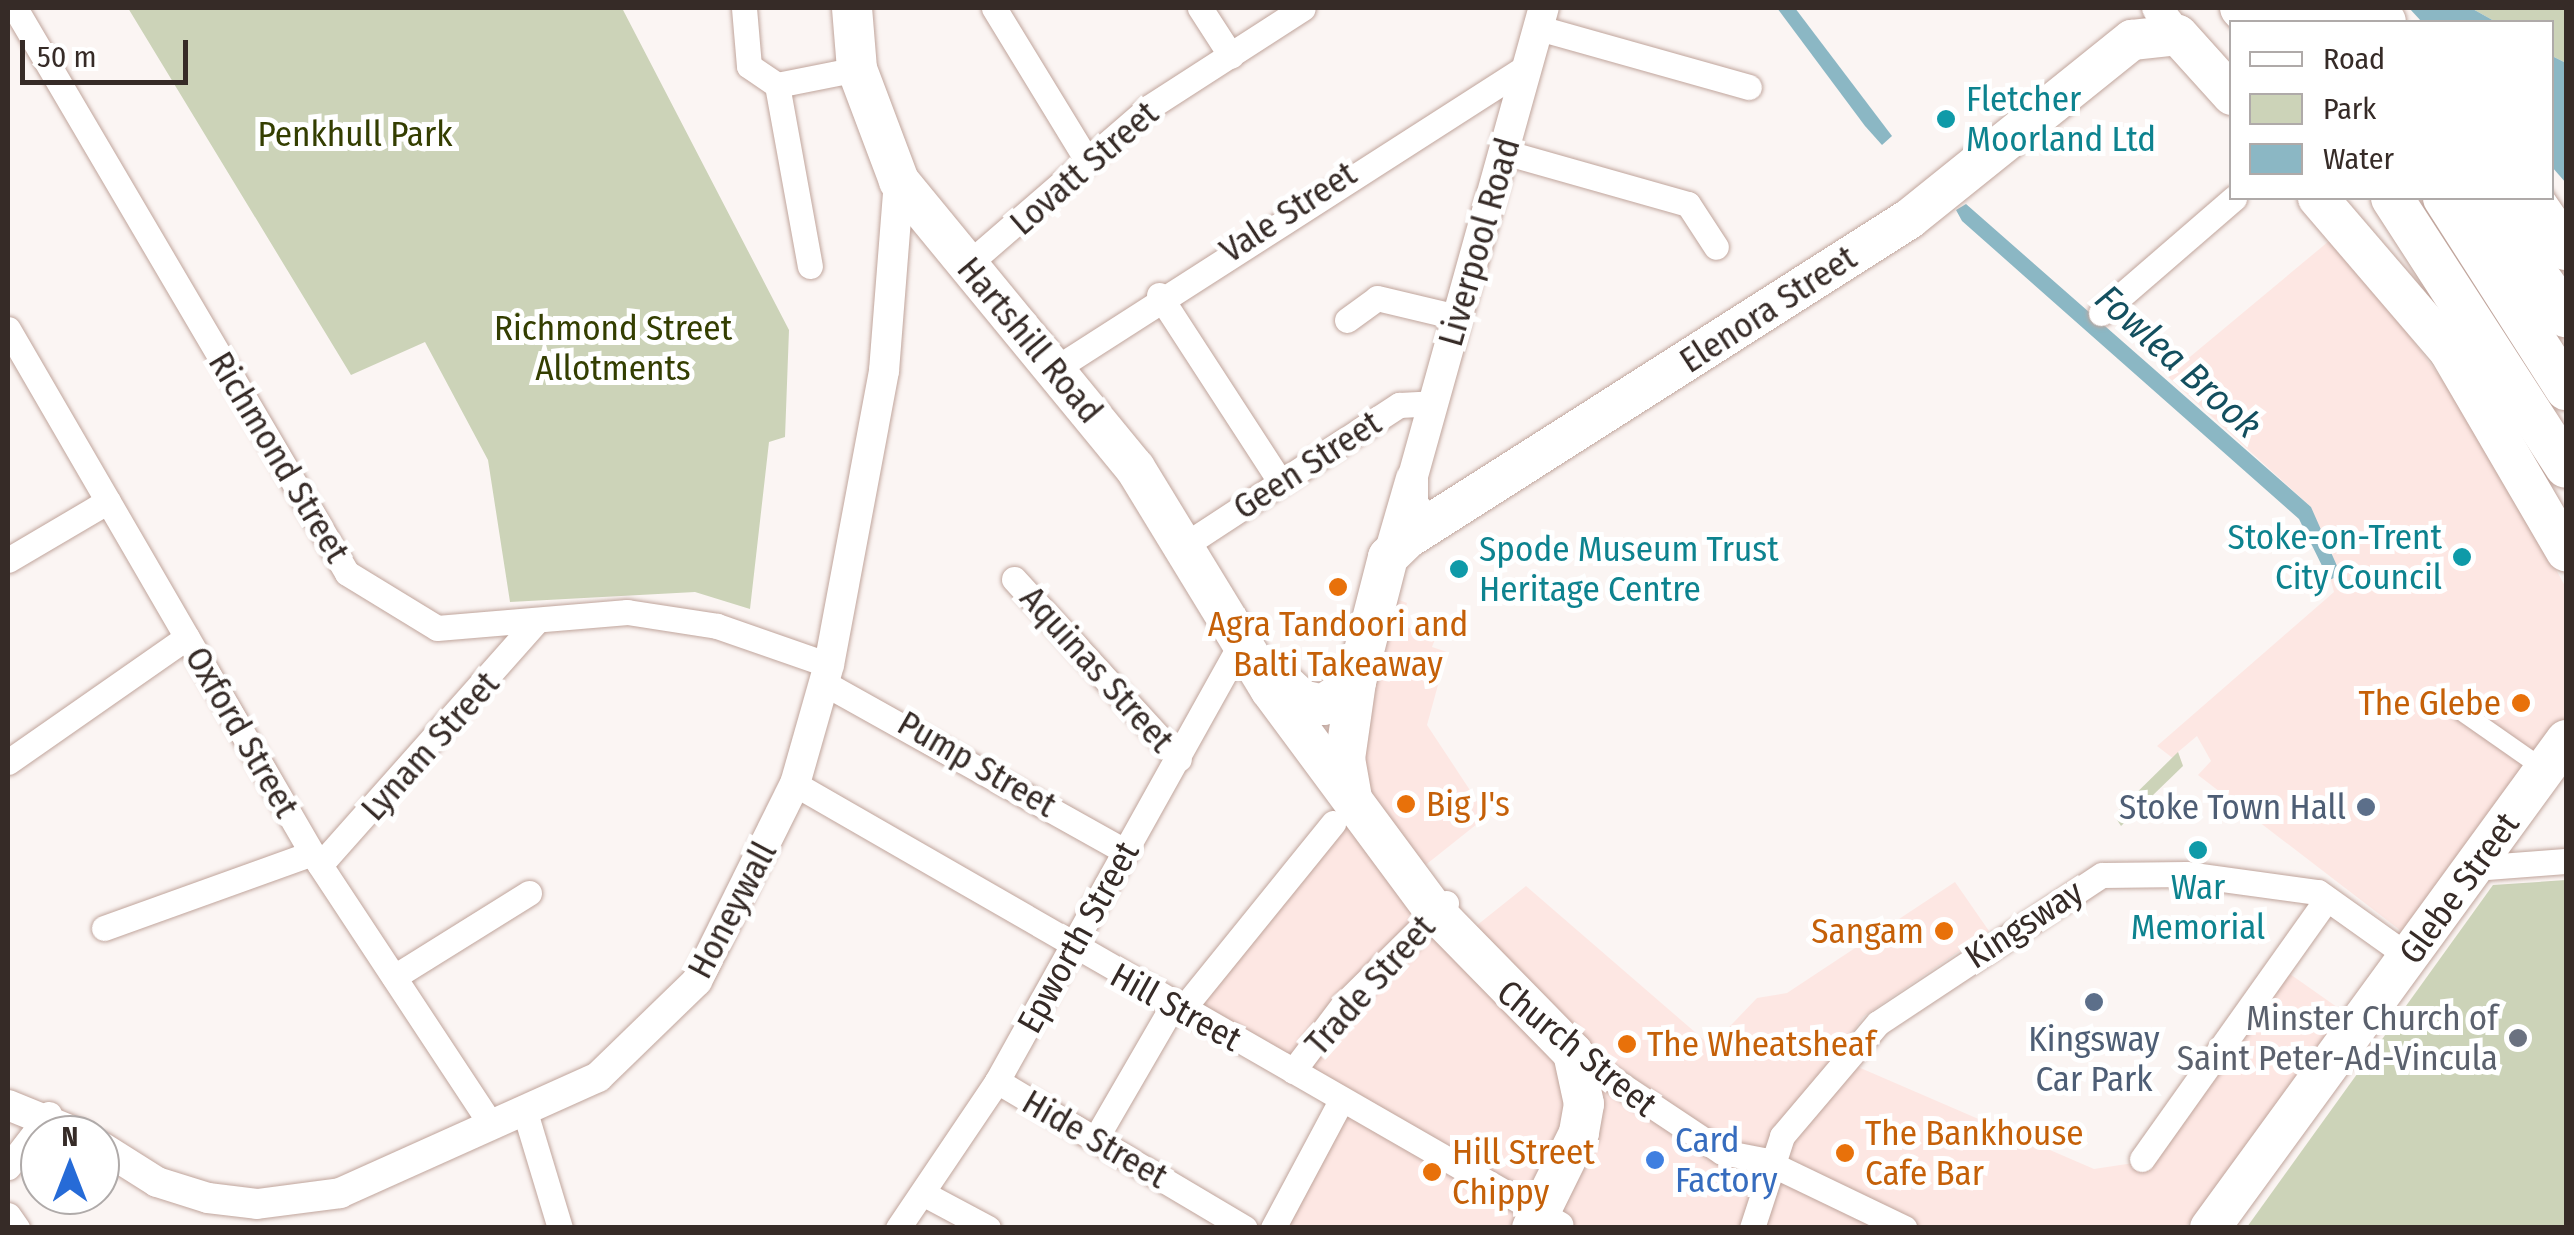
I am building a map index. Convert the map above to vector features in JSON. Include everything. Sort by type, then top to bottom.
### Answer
[{"type":"highway","points":[[2393,200],[2563,489]]},
{"type":"highway","points":[[2532,200],[2566,249]]},
{"type":"highway","points":[[2464,207],[2566,316]]},
{"type":"highway","points":[[2464,207],[2566,389]]},
{"type":"highway","points":[[2464,207],[2566,413]]},
{"type":"main road","name":"Hartshill Road","points":[[852,8],[856,69],[899,181],[1055,369],[1185,544],[1343,810]]},
{"type":"main road","name":"Elenora Street","points":[[1388,556],[1909,219],[2137,24],[2168,21]]},
{"type":"main road","points":[[2168,21],[2229,92]]},
{"type":"main road","points":[[2320,200],[2449,351],[2529,466],[2563,489]]},
{"type":"main road","points":[[2498,424],[2566,550]]},
{"type":"main road","name":"Liverpool Road","points":[[1345,759],[1356,682],[1388,556]]},
{"type":"main road","name":"Hartshill Road","points":[[1249,646],[1302,700],[1339,702],[1356,682]]},
{"type":"main road","name":"Glebe Street","points":[[2208,1224],[2556,755]]},
{"type":"main road","name":"Church Street","points":[[1345,759],[1343,810],[1442,906],[1573,1053]]},
{"type":"main road","points":[[1544,1221],[1579,1134],[1584,1104],[1573,1053]]},
{"type":"street","name":"Richmond Street","points":[[16,8],[348,574],[437,628],[535,623],[627,612],[684,618],[827,674]]},
{"type":"street","points":[[744,8],[749,66],[777,85],[810,266]]},
{"type":"street","points":[[994,8],[1086,159]]},
{"type":"street","points":[[1200,8],[1232,56]]},
{"type":"street","name":"Lovatt Street","points":[[967,265],[1086,159],[1303,8]]},
{"type":"street","points":[[1541,18],[1750,87]]},
{"type":"street","name":"Liverpool Road","points":[[1388,556],[1541,18]]},
{"type":"street","name":"Vale Street","points":[[1055,369],[1159,295],[1528,65]]},
{"type":"street","points":[[777,85],[856,69]]},
{"type":"street","points":[[1504,152],[1688,204],[1716,246]]},
{"type":"street","name":"Honeywall","points":[[120,1159],[157,1182],[208,1198],[297,1203],[526,1112],[624,1060],[697,981],[795,784],[827,674],[884,371],[899,181]]},
{"type":"street","points":[[2101,313],[2232,200]]},
{"type":"street","points":[[1159,295],[1280,481]]},
{"type":"street","points":[[1348,320],[1377,298],[1458,316]]},
{"type":"street","name":"Oxford Street","points":[[8,329],[14,356],[108,501],[316,859],[492,1126]]},
{"type":"street","name":"Geen Street","points":[[1185,544],[1400,404],[1433,403]]},
{"type":"street","points":[[1413,476],[1413,505],[1432,524]]},
{"type":"street","points":[[8,560],[108,501]]},
{"type":"street","name":"Aquinas Street","points":[[1014,579],[1179,759]]},
{"type":"street","name":"Lynam Street","points":[[316,859],[535,623]]},
{"type":"street","points":[[8,762],[187,637]]},
{"type":"street","name":"Epworth Street","points":[[898,1228],[928,1196],[1179,759],[1249,646]]},
{"type":"street","name":"Pump Street","points":[[827,674],[1126,852]]},
{"type":"street","points":[[2458,709],[2556,755]]},
{"type":"street","name":"Hill Street","points":[[795,784],[1176,1009],[1342,1099],[1544,1221]]},
{"type":"street","points":[[1096,1138],[1176,1009],[1343,810]]},
{"type":"street","points":[[104,928],[316,859]]},
{"type":"street","points":[[2473,868],[2566,861]]},
{"type":"street","name":"Kingsway","points":[[1752,1228],[1782,1136],[1878,1024],[2102,875],[2186,874],[2326,899],[2409,957]]},
{"type":"street","points":[[394,977],[528,893]]},
{"type":"street","points":[[2142,1158],[2326,899]]},
{"type":"street","name":"Trade Street","points":[[1293,1071],[1442,906]]},
{"type":"street","name":"Church Street","points":[[1573,1053],[1653,1114],[1775,1164],[1904,1228]]},
{"type":"street","name":"Hide Street","points":[[996,1081],[1244,1228]]},
{"type":"street","points":[[1272,1228],[1342,1099]]},
{"type":"street","points":[[8,1105],[49,1114],[8,1167]]},
{"type":"street","points":[[526,1112],[560,1228]]},
{"type":"street","points":[[928,1196],[988,1228]]},
{"type":"street","points":[[8,1215],[17,1228]]},
{"type":"shaded area","points":[[2335,236],[2484,436],[2566,588],[2566,718],[2405,934],[2198,775],[2211,761],[2197,736],[2178,752],[2183,766],[2157,746],[2334,592],[2311,507],[2167,376]]},
{"type":"shaded area","points":[[1389,596],[1407,603],[1401,625],[1436,637],[1432,647],[1447,652],[1427,725],[1487,816],[1423,867],[1471,930],[1526,886],[1711,1046],[1757,998],[1787,993],[1955,882],[1989,931],[1864,1016],[1835,1057],[2094,1169],[2140,1162],[2280,967],[2344,1012],[2185,1228],[1274,1227],[1337,1095],[1189,1013],[1345,815]]},
{"type":"green space","points":[[128,8],[622,8],[789,330],[785,437],[769,442],[750,609],[695,592],[510,602],[488,460],[425,342],[351,375]]},
{"type":"green space","points":[[2471,8],[2566,8],[2566,63],[2554,57],[2554,20],[2492,20]]},
{"type":"green space","points":[[2178,752],[2183,766],[2121,826],[2114,815]]},
{"type":"green space","points":[[2566,880],[2566,1227],[2247,1227],[2493,885]]},
{"type":"water","points":[[1777,8],[1795,8],[1892,136],[1882,145],[1865,126]]},
{"type":"water","points":[[2409,8],[2471,8],[2492,20],[2420,20]]},
{"type":"water","points":[[2554,57],[2566,63],[2566,183],[2554,169]]},
{"type":"water","points":[[1966,204],[2311,507],[2341,575],[2329,580],[2299,519],[1962,221],[1956,210]]},
{"type":"place","name":"Fletcher Moorland Ltd","points":[[1946,119]]},
{"type":"place","name":"Stoke-on-Trent City Council","points":[[2462,557]]},
{"type":"place","name":"Spode Museum Trust Heritage Centre","points":[[1459,569]]},
{"type":"place","name":"Agra Tandoori and Balti Takeaway","points":[[1338,587]]},
{"type":"place","name":"The Glebe","points":[[2521,703]]},
{"type":"place","name":"Big J's","points":[[1406,804]]},
{"type":"place","name":"Stoke Town Hall","points":[[2366,807]]},
{"type":"place","name":"War Memorial","points":[[2198,850]]},
{"type":"place","name":"Sangam","points":[[1944,931]]},
{"type":"place","name":"Kingsway Car Park","points":[[2094,1002]]},
{"type":"place","name":"Minster Church of Saint Peter-Ad-Vincula","points":[[2518,1038]]},
{"type":"place","name":"The Wheatsheaf","points":[[1627,1044]]},
{"type":"place","name":"The Bankhouse Cafe Bar","points":[[1845,1153]]},
{"type":"place","name":"Card Factory","points":[[1655,1160]]},
{"type":"place","name":"Hill Street Chippy","points":[[1432,1172]]},
{"type":"park label","name":"Penkhull Park","points":[[355,134]]},
{"type":"park label","name":"Richmond Street Allotments","points":[[613,348]]},
{"type":"water label","name":"Fowlea Brook","points":[[2178,362]]}]
